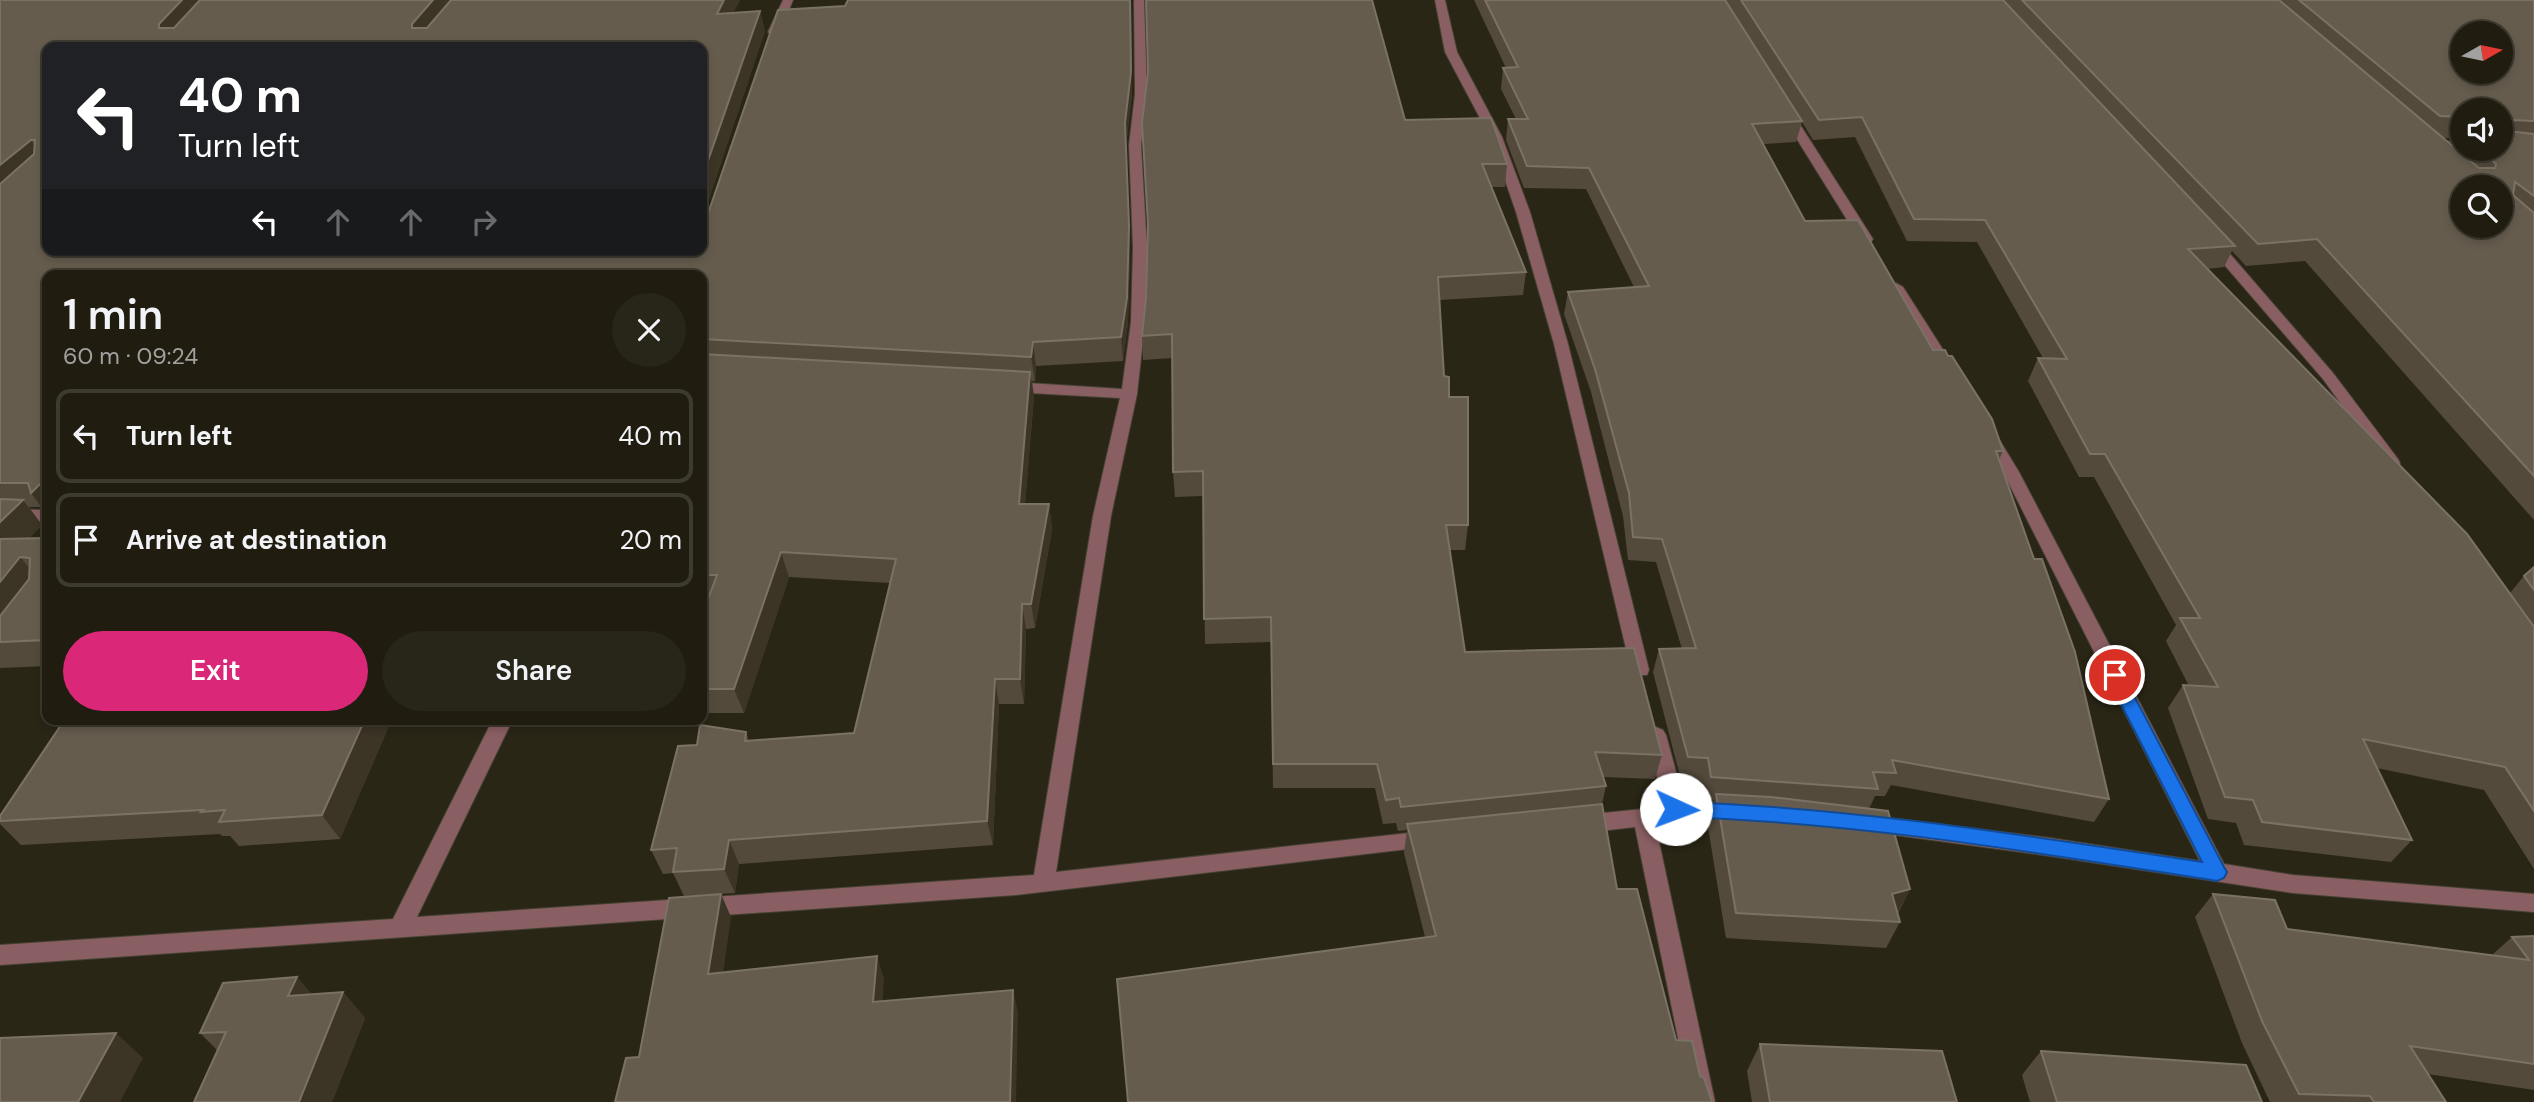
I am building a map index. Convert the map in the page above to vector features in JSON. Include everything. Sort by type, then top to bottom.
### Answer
[{"type":"street","points":[[769,44],[788,0]]},
{"type":"street","points":[[1044,882],[1102,516],[1129,394],[1138,323],[1140,248],[1135,145],[1141,94],[1139,0]]},
{"type":"street","points":[[1440,0],[1451,52],[1496,137],[1523,212],[1561,344],[1644,689]]},
{"type":"street","points":[[1777,98],[1871,248]]},
{"type":"street","points":[[2201,230],[2328,376],[2405,480]]},
{"type":"street","points":[[1886,271],[1956,384]]},
{"type":"street","points":[[992,386],[1129,394]]},
{"type":"street","points":[[1977,417],[2011,472],[2217,872]]},
{"type":"street","points":[[0,515],[42,516]]},
{"type":"street","points":[[1651,716],[1676,809]]},
{"type":"street","points":[[400,928],[500,725]]},
{"type":"street","points":[[1559,826],[1643,818],[1676,809],[1749,811]]},
{"type":"street","points":[[1643,818],[1703,1102]]},
{"type":"street","points":[[1857,824],[2050,847],[2293,884],[2534,904]]},
{"type":"street","points":[[0,955],[1044,882],[1452,837]]},
{"type":"building","points":[[0,0],[182,0],[159,24],[159,28],[174,28],[200,0],[433,0],[412,24],[412,28],[427,28],[451,0],[724,0],[717,14],[760,11],[707,164],[707,42],[42,42],[42,256],[707,256],[707,216],[778,10],[845,6],[848,0],[1130,0],[1131,72],[1125,123],[1129,225],[1127,298],[1121,337],[1033,342],[1031,357],[707,339],[707,270],[42,270],[42,482],[31,493],[28,483],[0,483],[0,184],[34,154],[35,140],[31,140],[0,165]]},
{"type":"building","points":[[1146,0],[1372,0],[1405,120],[1491,118],[1507,164],[1482,164],[1526,272],[1438,277],[1444,376],[1449,377],[1449,397],[1468,397],[1468,525],[1446,525],[1465,652],[1634,648],[1662,755],[1595,752],[1606,786],[1401,807],[1399,798],[1386,800],[1377,764],[1273,764],[1271,617],[1204,619],[1203,471],[1173,472],[1172,334],[1142,336],[1148,225],[1142,123],[1148,72]]},
{"type":"building","points":[[1485,0],[1725,0],[1802,121],[1752,124],[1805,221],[1858,220],[1933,350],[1945,350],[1948,356],[1952,356],[1992,419],[2003,451],[1996,451],[2034,559],[2042,559],[2075,652],[2109,799],[1892,760],[1896,773],[1873,772],[1878,789],[1711,777],[1708,758],[1688,757],[1659,649],[1696,648],[1662,539],[1633,537],[1629,493],[1595,369],[1568,292],[1649,286],[1589,168],[1527,166],[1508,119],[1528,119],[1503,68],[1518,67]]},
{"type":"building","points":[[1741,0],[2003,0],[2235,246],[2188,249],[2467,534],[2534,627],[2534,811],[2505,767],[2363,739],[2412,840],[2262,822],[2253,800],[2225,797],[2183,685],[2218,687],[2180,618],[2200,618],[2105,454],[2090,454],[2038,358],[2067,359],[1985,220],[1914,219],[1862,117],[1819,120]]},
{"type":"building","points":[[2022,0],[2279,0],[2450,144],[2450,161],[2471,161],[2479,168],[2495,168],[2496,164],[2493,161],[2513,161],[2513,132],[2534,134],[2534,196],[2515,182],[2513,195],[2534,213],[2534,476],[2317,239],[2258,244]]},
{"type":"building","points":[[2299,0],[2534,0],[2534,121],[2514,120],[2513,98],[2450,98],[2450,116],[2440,116]]},
{"type":"building","points":[[707,354],[1030,372],[1019,504],[1049,504],[1031,604],[1022,604],[1020,679],[995,679],[987,821],[729,840],[724,869],[673,872],[677,848],[651,850],[678,746],[697,745],[700,725],[746,732],[745,741],[854,733],[896,559],[781,552],[734,689],[707,689],[707,602],[717,575],[707,575]]},
{"type":"building","points":[[0,499],[23,500],[0,522]]},
{"type":"building","points":[[42,538],[42,640],[0,642],[0,616],[29,579],[30,558],[20,557],[0,582],[0,539]]},
{"type":"building","points":[[2534,567],[2534,590],[2524,576]]},
{"type":"building","points":[[61,725],[362,725],[322,815],[219,822],[225,810],[0,821],[0,816]]},
{"type":"building","points":[[1716,794],[1771,797],[1888,811],[1910,889],[1892,894],[1900,922],[1736,913]]},
{"type":"building","points":[[1602,804],[1617,889],[1637,889],[1676,1040],[1692,1041],[1700,1076],[1704,1078],[1712,1102],[1128,1102],[1117,979],[1436,936],[1407,824]]},
{"type":"building","points":[[721,894],[708,974],[877,956],[873,1002],[1013,990],[1010,1102],[615,1102],[626,1058],[639,1057],[669,898]]},
{"type":"building","points":[[2213,894],[2275,900],[2287,929],[2529,960],[2512,937],[2534,936],[2534,1064],[2410,1046],[2446,1102],[2374,1102],[2370,1096],[2299,1094],[2262,1021]]},
{"type":"building","points":[[297,977],[288,996],[343,992],[299,1102],[194,1102],[226,1032],[200,1033],[223,983]]},
{"type":"building","points":[[116,1033],[78,1102],[0,1102],[0,1038]]},
{"type":"building","points":[[1760,1044],[1942,1051],[1957,1102],[1770,1102]]},
{"type":"building","points":[[2041,1051],[2246,1065],[2262,1102],[2057,1102]]},
{"type":"route","points":[[1676,809],[1761,812],[2050,847],[2217,872],[2115,675]]}]
